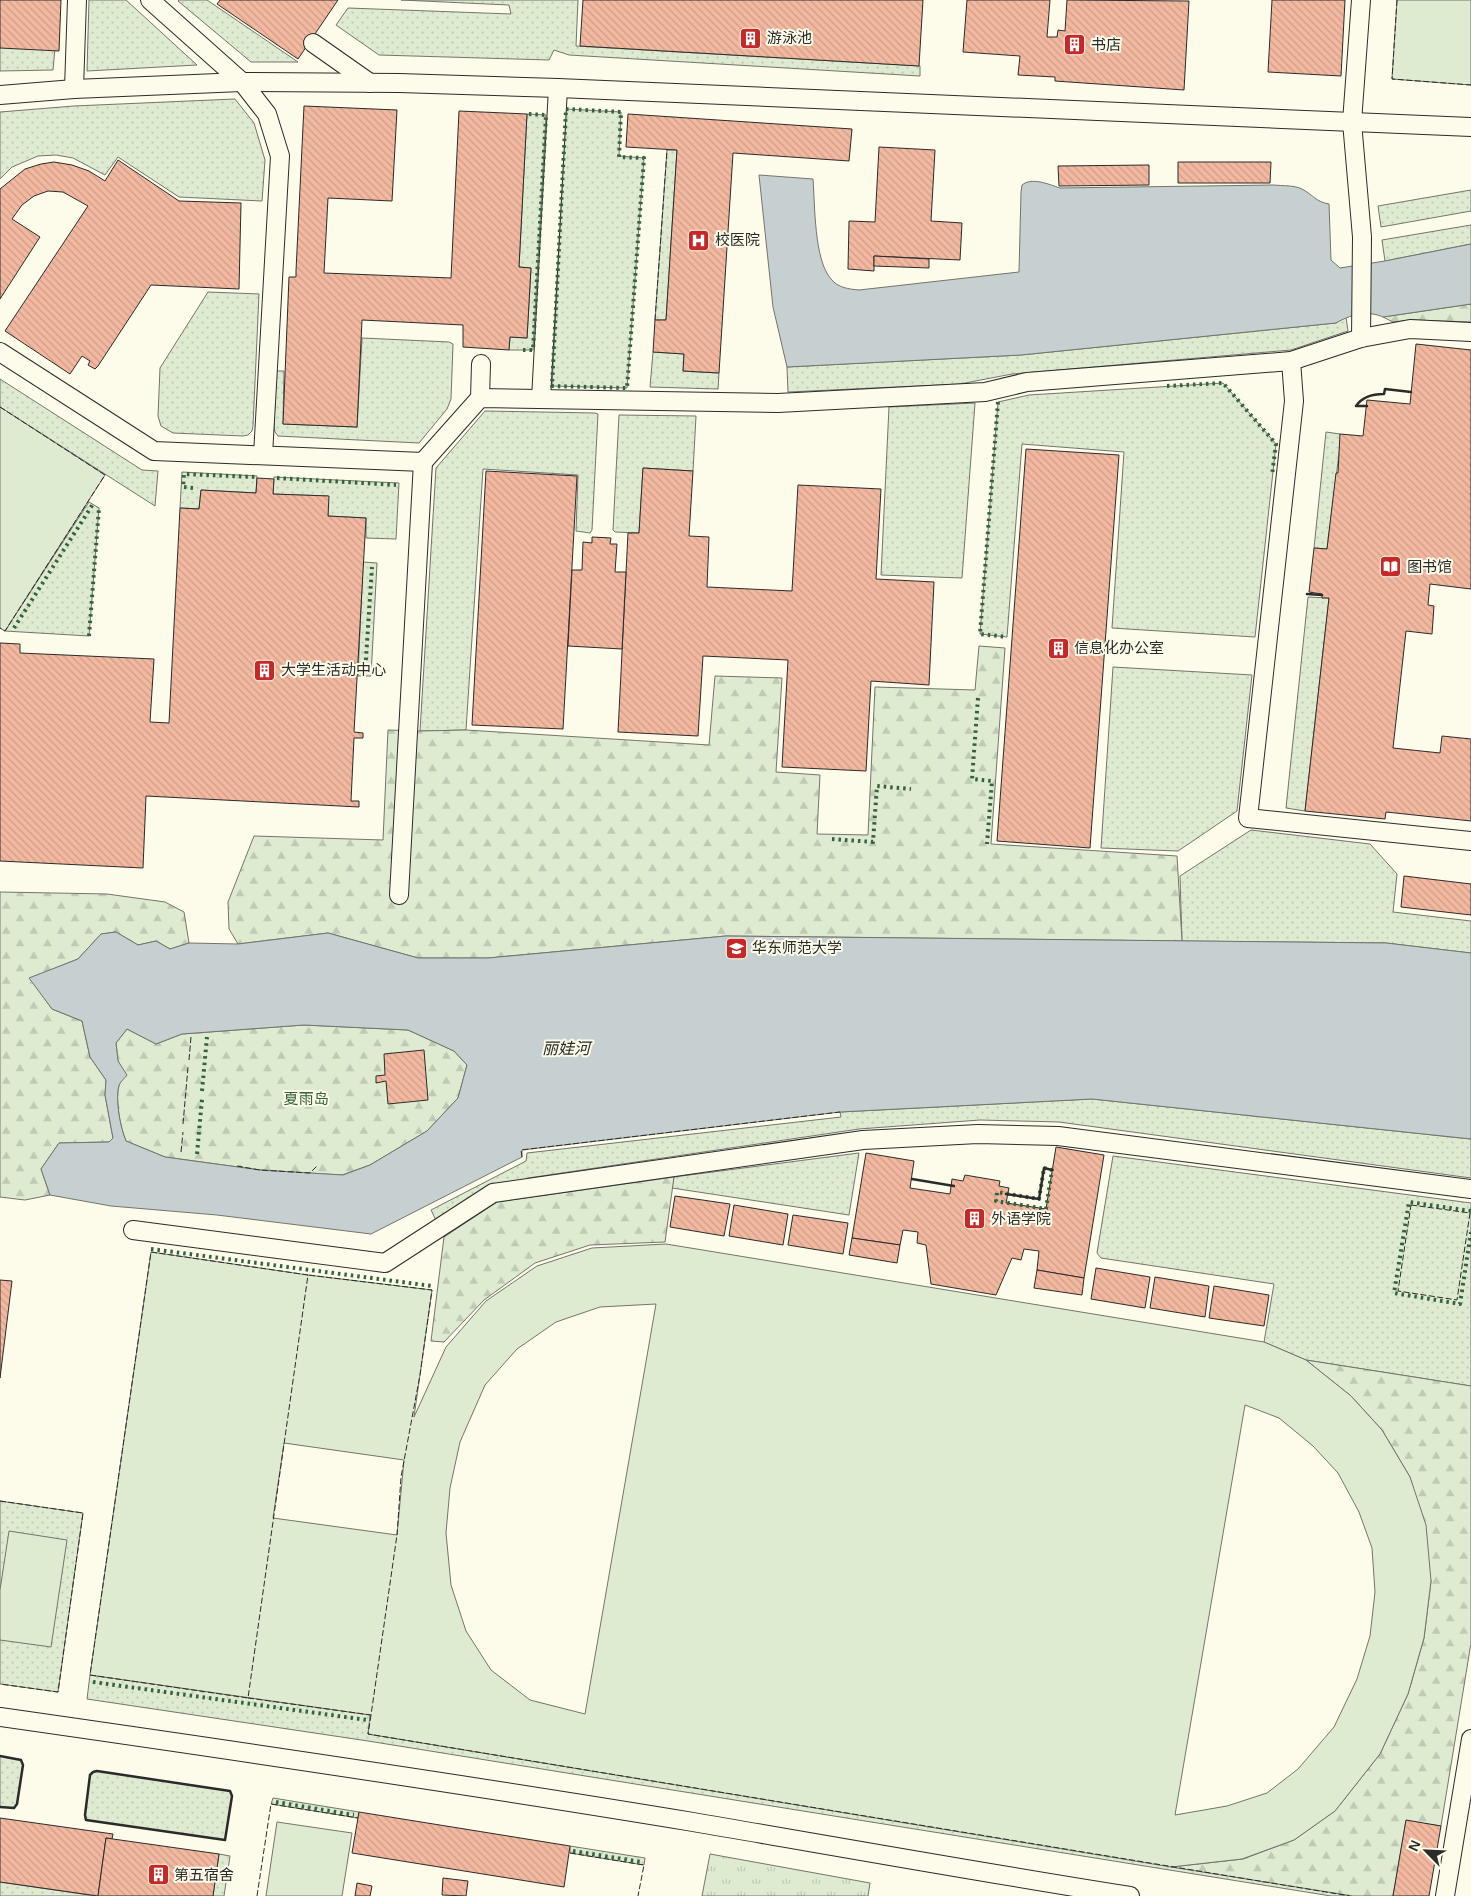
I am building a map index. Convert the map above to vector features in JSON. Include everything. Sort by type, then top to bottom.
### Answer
[{"type":"lane","points":[[74,89],[77,0]]},
{"type":"lane","points":[[150,0],[242,82],[267,114],[280,156],[263,455]]},
{"type":"lane","points":[[1361,0],[1352,122],[1362,237],[1361,338]]},
{"type":"lane","points":[[313,43],[370,83]]},
{"type":"lane","points":[[0,95],[74,89],[242,82],[370,83],[558,88],[1471,126]]},
{"type":"lane","points":[[541,399],[558,88]]},
{"type":"lane","points":[[480,398],[788,403],[986,392],[1027,382],[1291,361],[1361,338],[1410,329],[1471,332]]},
{"type":"lane","points":[[0,352],[154,451],[423,462]]},
{"type":"lane","points":[[1291,361],[1294,401],[1248,818],[1471,841]]},
{"type":"lane","points":[[399,895],[423,462],[480,398],[481,364]]},
{"type":"lane","points":[[133,1230],[385,1263],[493,1193],[863,1140],[978,1134],[1058,1136],[1471,1189]]},
{"type":"lane","points":[[0,1717],[692,1822],[1073,1891],[1130,1896]]},
{"type":"lane","points":[[1446,1896],[1471,1739]]},
{"type":"green space","points":[[89,0],[126,0],[197,65],[87,71]]},
{"type":"green space","points":[[179,0],[207,0],[298,62],[251,62]]},
{"type":"green space","points":[[401,0],[578,0],[576,46],[920,66],[920,76],[569,55],[554,50],[549,60],[379,55],[336,25],[348,8],[511,14],[509,5]]},
{"type":"green space","points":[[1397,0],[1471,0],[1471,85],[1392,79]]},
{"type":"green space","points":[[0,45],[55,48],[53,70],[0,71]]},
{"type":"green space","points":[[235,99],[254,123],[265,160],[262,201],[179,197],[118,157],[105,175],[73,158],[56,155],[38,156],[12,167],[0,179],[0,112],[74,106]]},
{"type":"green space","points":[[566,109],[621,112],[619,156],[644,158],[627,388],[552,386]]},
{"type":"green space","points":[[527,114],[546,115],[533,350],[509,350],[510,337],[527,338],[531,268],[519,267]]},
{"type":"green space","points":[[667,150],[677,150],[666,320],[655,320]]},
{"type":"green space","points":[[1471,190],[1471,211],[1381,227],[1378,206]]},
{"type":"green space","points":[[1471,225],[1471,244],[1385,261],[1382,240]]},
{"type":"green space","points":[[208,292],[259,294],[253,426],[252,431],[248,435],[173,433],[161,426],[158,416],[160,368]]},
{"type":"green space","points":[[1471,304],[1471,322],[1413,320],[1393,322],[1383,317]]},
{"type":"green space","points":[[1346,317],[1348,331],[1291,350],[1012,374],[960,384],[788,392],[787,367],[1021,355],[1336,323]]},
{"type":"green space","points":[[362,338],[449,342],[453,344],[451,399],[447,409],[419,443],[278,436],[274,427],[276,371],[284,371],[283,424],[357,427]]},
{"type":"green space","points":[[653,352],[684,354],[683,371],[719,373],[718,389],[650,387]]},
{"type":"green space","points":[[0,379],[142,470],[158,471],[155,506],[0,407]]},
{"type":"green space","points":[[1223,383],[1276,444],[1255,637],[1112,628],[1124,452],[1022,444],[1007,637],[980,634],[998,402],[1029,395]]},
{"type":"green space","points":[[975,403],[962,578],[881,575],[889,407]]},
{"type":"green space","points":[[0,407],[105,475],[5,631],[0,628]]},
{"type":"green space","points":[[485,411],[598,414],[592,530],[590,533],[576,531],[578,475],[483,469],[466,730],[420,731],[436,468]]},
{"type":"green space","points":[[619,415],[696,416],[693,471],[643,468],[639,533],[615,532],[613,530]]},
{"type":"green space","points":[[1326,432],[1340,434],[1341,438],[1327,549],[1314,548]]},
{"type":"green space","points":[[182,472],[257,476],[256,493],[201,490],[199,509],[180,508]]},
{"type":"green space","points":[[274,477],[399,483],[396,539],[366,538],[366,518],[328,516],[328,496],[273,494]]},
{"type":"green space","points":[[89,502],[99,508],[89,636],[5,631]]},
{"type":"green space","points":[[363,562],[377,563],[371,676],[358,676]]},
{"type":"green space","points":[[1308,597],[1329,598],[1305,811],[1286,808]]},
{"type":"green space","points":[[979,646],[1005,648],[991,844],[1177,856],[1182,941],[726,936],[488,958],[418,958],[328,933],[238,944],[229,929],[228,902],[254,836],[383,840],[388,730],[466,730],[709,745],[715,676],[782,678],[776,772],[820,775],[817,834],[868,835],[875,687],[975,690]]},
{"type":"green space","points":[[1113,667],[1252,675],[1237,811],[1178,851],[1101,848]]},
{"type":"green space","points":[[1251,830],[1370,844],[1397,874],[1393,912],[1471,921],[1471,953],[1386,943],[1182,941],[1180,876]]},
{"type":"green space","points":[[0,892],[107,894],[165,902],[184,912],[189,943],[170,949],[156,941],[138,945],[116,932],[101,934],[78,959],[30,978],[52,1009],[82,1021],[90,1057],[106,1080],[105,1095],[113,1138],[109,1142],[59,1143],[41,1169],[50,1195],[25,1200],[0,1197]]},
{"type":"green space","name":"夏雨岛","points":[[304,1025],[408,1030],[454,1051],[467,1065],[458,1098],[427,1131],[370,1165],[342,1175],[260,1170],[165,1157],[126,1141],[120,1121],[118,1091],[126,1075],[118,1061],[116,1043],[127,1029],[156,1044],[182,1034]]},
{"type":"green space","points":[[1092,1099],[1471,1139],[1471,1178],[1059,1122],[980,1120],[859,1129],[528,1178],[532,1197],[497,1202],[444,1237],[431,1210],[526,1161],[527,1153],[841,1117],[840,1112]]},
{"type":"green space","points":[[859,1153],[849,1215],[672,1188],[674,1177]]},
{"type":"green space","points":[[1113,1156],[1471,1203],[1471,1386],[1306,1360],[1264,1342],[1274,1284],[1101,1258],[1097,1253]]},
{"type":"green space","points":[[674,1177],[665,1242],[590,1245],[535,1263],[484,1300],[444,1342],[431,1341],[444,1237],[497,1202]]},
{"type":"green space","points":[[666,1244],[1264,1342],[1306,1360],[1351,1396],[1382,1430],[1410,1477],[1426,1525],[1431,1581],[1424,1638],[1408,1694],[1380,1754],[1335,1811],[1294,1840],[1242,1859],[1171,1867],[368,1734],[370,1715],[90,1675],[151,1252],[308,1275],[432,1290],[414,1417],[446,1347],[486,1301],[537,1266],[592,1248]],"holes":[[[656,1304],[585,1714],[530,1700],[491,1670],[466,1631],[451,1585],[446,1533],[450,1488],[460,1442],[485,1385],[517,1349],[556,1322],[600,1307]],[[1245,1405],[1279,1418],[1313,1446],[1338,1473],[1359,1512],[1372,1548],[1375,1592],[1370,1636],[1357,1679],[1334,1727],[1298,1769],[1267,1793],[1227,1806],[1175,1815]],[[284,1443],[404,1460],[397,1535],[273,1518]]]},
{"type":"green space","points":[[1306,1360],[1471,1386],[1471,1643],[1441,1826],[1406,1821],[1393,1896],[1353,1896],[1171,1867],[1243,1859],[1294,1840],[1335,1811],[1380,1754],[1408,1694],[1424,1638],[1431,1581],[1410,1477],[1382,1430],[1351,1396]]},
{"type":"green space","points":[[0,1501],[83,1513],[58,1692],[0,1684]]},
{"type":"green space","points":[[9,1531],[67,1540],[51,1647],[0,1640],[0,1590]]},
{"type":"green space","points":[[90,1675],[371,1715],[368,1734],[1355,1896],[1331,1896],[368,1741],[87,1699]]},
{"type":"green space","points":[[0,1756],[21,1760],[23,1765],[17,1804],[14,1808],[0,1807]]},
{"type":"green space","points":[[97,1771],[230,1791],[232,1796],[225,1840],[86,1820],[90,1775]]},
{"type":"green space","points":[[273,1798],[359,1812],[358,1818],[271,1804]]},
{"type":"green space","points":[[277,1822],[352,1833],[342,1896],[266,1896]]},
{"type":"green space","points":[[570,1846],[645,1858],[644,1865],[570,1853]]},
{"type":"green space","points":[[219,1854],[230,1856],[224,1896],[213,1896]]},
{"type":"green space","points":[[710,1854],[870,1883],[868,1896],[702,1896]]},
{"type":"green space","points":[[0,1882],[96,1896],[0,1896]]},
{"type":"water","points":[[759,175],[813,179],[816,232],[825,270],[831,279],[840,286],[859,290],[1019,272],[1021,192],[1022,185],[1026,183],[1035,181],[1060,188],[1274,185],[1299,188],[1321,202],[1329,204],[1331,260],[1340,268],[1471,244],[1471,304],[1383,317],[1359,314],[1336,323],[1021,355],[787,367],[773,307]]},
{"type":"water","name":"丽娃河","points":[[116,932],[138,945],[156,941],[170,949],[189,943],[238,944],[328,933],[418,958],[488,958],[726,936],[1386,943],[1471,953],[1471,1139],[1092,1099],[840,1112],[522,1150],[522,1157],[371,1234],[217,1215],[111,1206],[50,1195],[41,1169],[59,1143],[109,1142],[113,1138],[105,1095],[106,1080],[90,1057],[82,1021],[52,1009],[29,978],[78,959],[101,934]],"holes":[[[304,1025],[408,1030],[454,1051],[467,1065],[458,1098],[427,1131],[370,1165],[343,1175],[260,1170],[165,1157],[126,1141],[120,1121],[118,1091],[119,1085],[127,1075],[118,1061],[116,1043],[127,1029],[156,1044],[182,1034]]]},
{"type":"building","points":[[0,0],[61,0],[59,51],[0,48]]},
{"type":"building","points":[[220,0],[338,0],[298,59],[217,4]]},
{"type":"building","name":"游泳池","points":[[583,0],[923,0],[919,66],[580,46]]},
{"type":"building","name":"书店","points":[[967,0],[1050,0],[1047,37],[1057,37],[1058,30],[1065,31],[1067,0],[1189,1],[1184,90],[1055,81],[1055,77],[1018,75],[1020,56],[963,52]]},
{"type":"building","points":[[1272,0],[1345,0],[1341,76],[1268,72]]},
{"type":"building","points":[[304,106],[397,110],[392,201],[328,198],[324,273],[451,278],[459,111],[527,114],[519,267],[531,268],[527,338],[510,337],[509,350],[463,347],[463,325],[362,320],[357,427],[283,424],[289,277],[296,277]]},
{"type":"building","name":"校医院","points":[[628,114],[852,129],[849,161],[733,153],[719,373],[683,371],[684,354],[653,352],[655,320],[666,320],[677,150],[626,147]]},
{"type":"building","points":[[879,147],[935,150],[931,221],[962,223],[960,260],[874,256],[874,271],[848,269],[849,221],[875,222]]},
{"type":"building","points":[[118,160],[179,201],[241,203],[239,289],[151,285],[98,366],[95,369],[88,365],[90,361],[82,356],[70,374],[5,331],[88,206],[63,192],[48,191],[34,196],[22,205],[12,219],[40,237],[0,299],[0,189],[25,169],[54,162],[72,165],[89,171],[105,181]]},
{"type":"building","points":[[1178,162],[1271,162],[1270,183],[1178,183]]},
{"type":"building","points":[[1149,165],[1149,185],[1059,186],[1058,166]]},
{"type":"building","points":[[874,256],[929,259],[929,268],[874,266]]},
{"type":"building","name":"图书馆","points":[[1416,344],[1471,350],[1471,589],[1430,584],[1428,605],[1434,606],[1432,634],[1406,631],[1393,748],[1440,753],[1442,736],[1471,739],[1471,821],[1386,812],[1385,819],[1305,811],[1329,598],[1322,598],[1322,594],[1309,592],[1314,548],[1327,549],[1336,473],[1338,473],[1340,434],[1363,436],[1367,400],[1410,404]]},
{"type":"building","name":"信息化办公室","points":[[1026,449],[1119,455],[1090,848],[997,841]]},
{"type":"building","points":[[643,468],[693,471],[689,536],[709,537],[707,587],[792,591],[798,485],[881,489],[876,579],[934,582],[929,685],[871,681],[866,771],[782,767],[788,660],[703,656],[698,736],[618,732],[628,533],[639,533]]},
{"type":"building","points":[[486,471],[577,476],[563,729],[472,725]]},
{"type":"building","name":"大学生活动中心","points":[[257,478],[274,479],[273,494],[329,496],[328,516],[366,518],[354,732],[363,733],[363,738],[354,738],[351,801],[359,801],[359,807],[146,796],[143,868],[0,861],[0,643],[20,644],[20,653],[154,659],[150,722],[169,723],[180,508],[199,509],[201,490],[256,493]]},
{"type":"building","points":[[592,537],[611,538],[610,544],[617,544],[615,572],[626,572],[622,649],[568,646],[572,570],[582,570],[583,542],[592,543]]},
{"type":"building","points":[[1404,876],[1471,884],[1471,915],[1401,907]]},
{"type":"building","points":[[424,1050],[428,1100],[388,1104],[386,1081],[376,1083],[376,1076],[385,1075],[384,1054]]},
{"type":"building","name":"外语学院","points":[[1056,1147],[1104,1155],[1084,1278],[1037,1270],[1039,1251],[1024,1249],[1021,1260],[1012,1258],[996,1295],[931,1284],[926,1245],[917,1243],[918,1232],[903,1230],[900,1245],[852,1238],[866,1153],[914,1161],[910,1188],[950,1194],[952,1179],[963,1181],[965,1175],[1000,1181],[999,1186],[1009,1188],[1006,1203],[1046,1209]]},
{"type":"building","points":[[675,1196],[730,1204],[724,1236],[670,1227]]},
{"type":"building","points":[[734,1205],[788,1214],[783,1245],[729,1236]]},
{"type":"building","points":[[793,1215],[848,1223],[843,1254],[788,1245]]},
{"type":"building","points":[[852,1238],[900,1245],[897,1263],[849,1255]]},
{"type":"building","points":[[1096,1268],[1150,1277],[1145,1308],[1091,1299]]},
{"type":"building","points":[[1037,1270],[1084,1278],[1082,1295],[1034,1288]]},
{"type":"building","points":[[1155,1277],[1209,1286],[1205,1317],[1150,1308]]},
{"type":"building","points":[[0,1280],[12,1281],[0,1378]]},
{"type":"building","points":[[1214,1286],[1269,1295],[1264,1326],[1209,1318]]},
{"type":"building","points":[[359,1812],[570,1846],[564,1887],[352,1853]]},
{"type":"building","points":[[0,1818],[113,1834],[112,1839],[106,1838],[98,1896],[0,1882]]},
{"type":"building","points":[[1406,1820],[1441,1826],[1429,1896],[1393,1896]]},
{"type":"building","name":"第五宿舍","points":[[106,1838],[219,1854],[213,1896],[98,1896]]},
{"type":"building","points":[[443,1878],[468,1881],[466,1896],[442,1895]]},
{"type":"building","points":[[357,1883],[372,1886],[370,1896],[355,1896]]},
{"type":"hedge","points":[[566,109],[621,112],[619,157],[644,158],[627,388],[552,386],[566,109]]},
{"type":"hedge","points":[[523,350],[533,350],[546,115],[527,114]]},
{"type":"hedge","points":[[1167,386],[1223,383],[1276,444],[1272,475]]},
{"type":"hedge","points":[[998,402],[980,634],[1007,637]]},
{"type":"hedge","points":[[193,488],[183,487],[184,474],[255,477]]},
{"type":"hedge","points":[[277,478],[396,485]]},
{"type":"hedge","points":[[14,628],[93,504]]},
{"type":"hedge","points":[[89,636],[99,508]]},
{"type":"hedge","points":[[365,673],[372,567]]},
{"type":"hedge","points":[[978,698],[972,779],[992,781],[987,844]]},
{"type":"hedge","points":[[832,839],[873,842],[877,786],[911,789]]},
{"type":"hedge","points":[[202,1091],[207,1037]]},
{"type":"hedge","points":[[197,1154],[202,1099]]},
{"type":"hedge","points":[[1044,1168],[1052,1170],[1046,1209],[996,1201],[997,1192],[1039,1199],[1044,1168]]},
{"type":"hedge","points":[[1471,1211],[1409,1202],[1394,1293],[1460,1304],[1471,1232]]},
{"type":"hedge","points":[[151,1249],[432,1286]]},
{"type":"hedge","points":[[93,1682],[367,1720]]},
{"type":"hedge","points":[[276,1802],[354,1815]]},
{"type":"hedge","points":[[573,1851],[642,1862]]},
{"type":"fence","points":[[1397,0],[1392,79],[1471,85]]},
{"type":"fence","points":[[655,320],[667,150]]},
{"type":"fence","points":[[0,407],[105,475],[5,631],[0,628]]},
{"type":"fence","points":[[189,1060],[191,1037]]},
{"type":"fence","points":[[183,1124],[188,1067]]},
{"type":"fence","points":[[522,1157],[521,1150],[840,1112]]},
{"type":"fence","points":[[181,1152],[183,1132]]},
{"type":"fence","points":[[237,1166],[260,1170],[310,1173],[317,1166]]},
{"type":"fence","points":[[1411,1205],[1470,1213],[1457,1300],[1398,1291],[1411,1205]]},
{"type":"fence","points":[[151,1252],[308,1275],[248,1698],[90,1675],[151,1252]]},
{"type":"fence","points":[[248,1698],[371,1715],[397,1535],[401,1477],[420,1375],[432,1290],[308,1275]]},
{"type":"fence","points":[[0,1501],[83,1513],[58,1692],[0,1684]]},
{"type":"fence","points":[[371,1715],[368,1734],[1350,1896]]},
{"type":"fence","points":[[257,1896],[271,1804],[358,1818]]},
{"type":"fence","points":[[570,1853],[644,1865],[638,1896]]},
{"type":"wall","points":[[1367,406],[1356,406],[1361,400],[1384,394],[1385,389],[1411,392]]},
{"type":"wall","points":[[1307,594],[1322,595]]},
{"type":"wall","points":[[1006,1194],[1039,1199],[1044,1168],[1052,1170]]},
{"type":"wall","points":[[912,1179],[954,1186]]},
{"type":"wall","points":[[0,1756],[21,1760],[23,1765],[17,1804],[14,1808],[0,1807]]},
{"type":"wall","points":[[97,1771],[230,1791],[232,1796],[225,1840],[86,1820],[90,1775],[97,1771]]},
{"type":"place","name":"游泳池","points":[[751,38]]},
{"type":"place","name":"书店","points":[[1075,45]]},
{"type":"place","name":"校医院","points":[[699,240]]},
{"type":"place","name":"图书馆","points":[[1391,567]]},
{"type":"place","name":"信息化办公室","points":[[1058,648]]},
{"type":"place","name":"大学生活动中心","points":[[265,670]]},
{"type":"place","name":"华东师范大学","points":[[736,948]]},
{"type":"place","name":"外语学院","points":[[975,1219]]},
{"type":"place","name":"第五宿舍","points":[[158,1875]]}]
